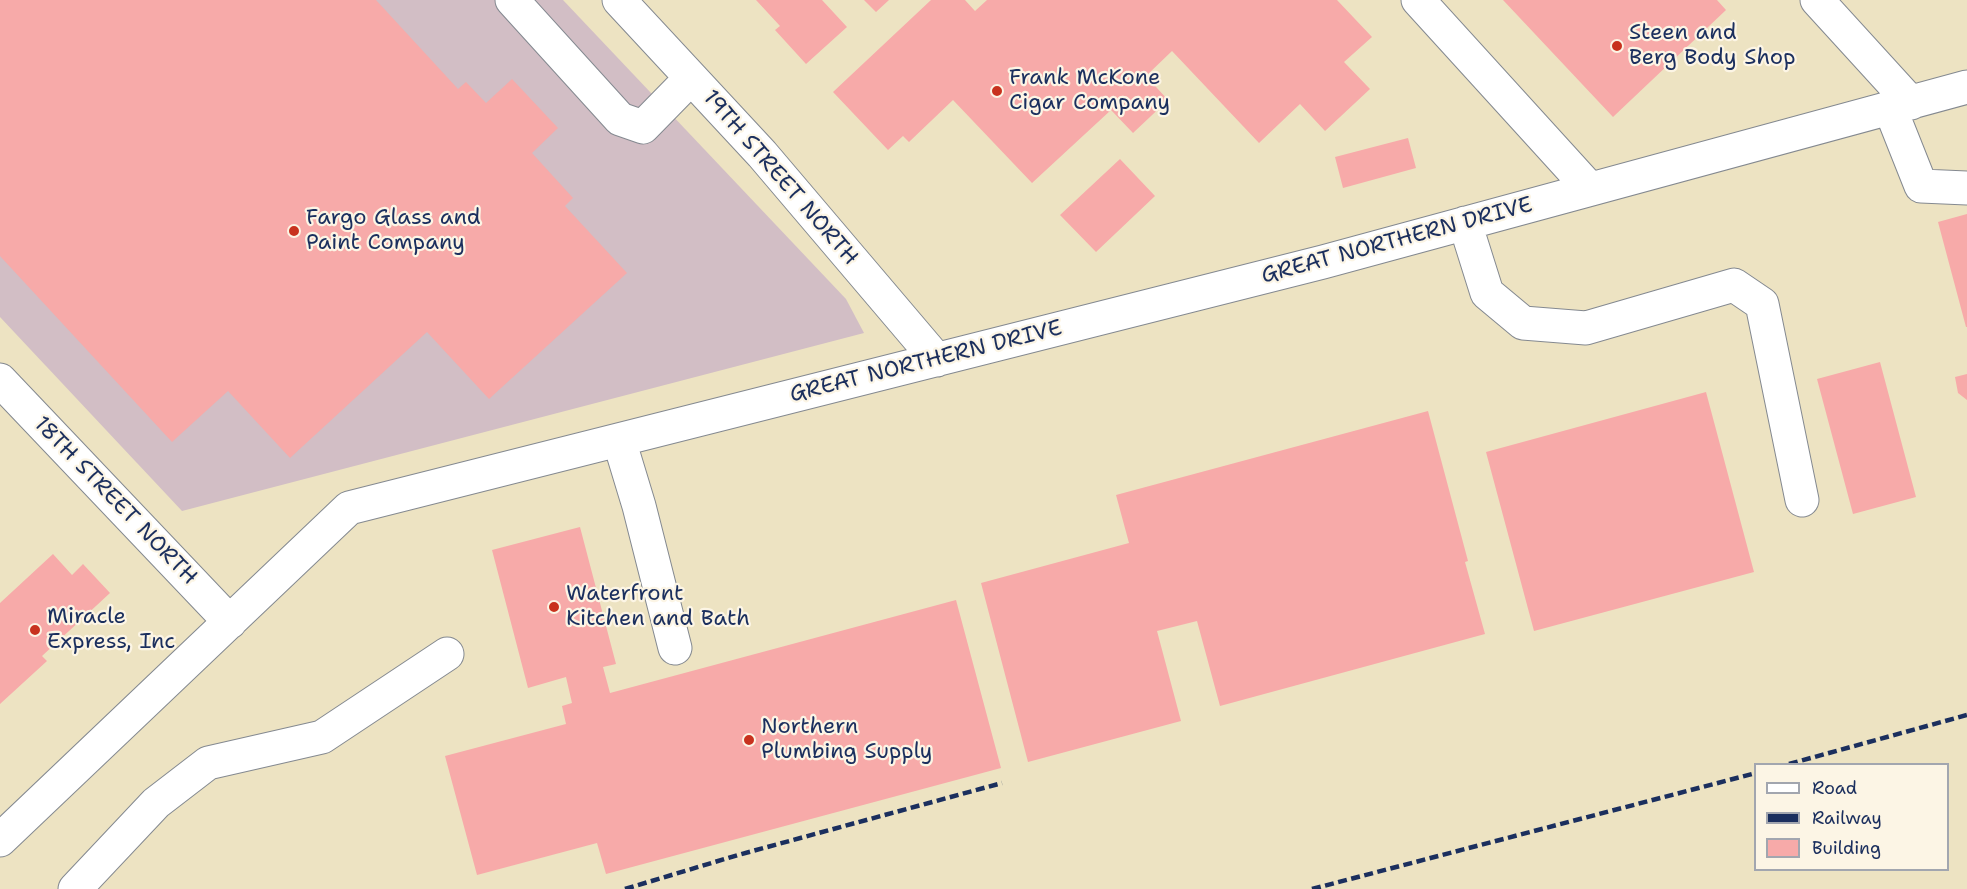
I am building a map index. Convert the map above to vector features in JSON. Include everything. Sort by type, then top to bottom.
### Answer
[{"type":"street","points":[[512,0],[620,119],[644,127],[691,78]]},
{"type":"street","name":"19TH STREET NORTH","points":[[619,0],[762,154],[937,360]]},
{"type":"street","points":[[1418,0],[1590,189]]},
{"type":"street","points":[[1817,0],[1901,105],[1921,186],[1967,188]]},
{"type":"street","name":"GREAT NORTHERN DRIVE","points":[[0,840],[349,508],[1300,268],[1967,87]]},
{"type":"street","points":[[1465,223],[1487,293],[1523,323],[1586,328],[1734,285],[1762,304],[1802,500]]},
{"type":"street","name":"18TH STREET NORTH","points":[[0,380],[230,622]]},
{"type":"street","points":[[619,440],[639,506],[675,648]]},
{"type":"street","points":[[75,889],[156,803],[208,763],[322,737],[447,654]]},
{"type":"shaded area","name":"Fargo Glass and Paint Company","points":[[0,0],[563,0],[846,299],[864,333],[182,511],[0,317]]},
{"type":"building","name":"Fargo Glass and Paint Company","points":[[0,0],[376,0],[458,89],[466,82],[486,103],[512,79],[558,128],[532,153],[573,198],[565,206],[627,273],[489,399],[427,332],[290,458],[228,391],[172,442],[0,256]]},
{"type":"building","points":[[756,0],[822,0],[847,27],[806,64],[775,30],[780,26]]},
{"type":"building","points":[[864,0],[889,0],[876,12]]},
{"type":"building","name":"Frank McKone Cigar Company","points":[[931,0],[965,0],[975,11],[987,0],[1337,0],[1372,37],[1344,62],[1370,89],[1325,131],[1300,104],[1259,143],[1172,51],[1146,76],[1168,100],[1133,133],[1111,110],[1032,183],[953,100],[909,142],[903,136],[888,150],[833,92]]},
{"type":"building","name":"Steen and Berg Body Shop","points":[[1503,0],[1717,0],[1726,10],[1613,117]]},
{"type":"building","points":[[1408,138],[1416,168],[1343,188],[1335,157]]},
{"type":"building","points":[[1120,159],[1155,196],[1096,252],[1060,215]]},
{"type":"building","points":[[1967,214],[1967,327],[1966,327],[1938,222]]},
{"type":"building","points":[[1880,362],[1916,497],[1853,514],[1817,379]]},
{"type":"building","points":[[1967,374],[1967,400],[1958,393],[1955,377]]},
{"type":"building","points":[[1706,392],[1754,572],[1534,631],[1486,452]]},
{"type":"building","points":[[1428,411],[1485,634],[1220,706],[1197,621],[1157,631],[1181,721],[1028,762],[981,583],[1129,543],[1116,495]]},
{"type":"building","name":"Northern Plumbing Supply","points":[[580,527],[616,664],[603,667],[610,693],[956,600],[1001,768],[606,874],[597,843],[477,875],[445,756],[566,724],[562,706],[572,703],[566,677],[528,688],[492,550]]},
{"type":"building","name":"Miracle Express, Inc","points":[[53,554],[72,575],[83,564],[110,593],[42,656],[47,661],[0,704],[0,603]]},
{"type":"railway","points":[[1793,763],[1967,715]]},
{"type":"railway","points":[[1312,889],[1754,774]]},
{"type":"railway","points":[[625,889],[738,855],[1002,783]]},
{"type":"place","name":"Steen and Berg Body Shop","points":[[1617,46]]},
{"type":"place","name":"Frank McKone Cigar Company","points":[[997,91]]},
{"type":"place","name":"Fargo Glass and Paint Company","points":[[294,231]]},
{"type":"place","name":"Waterfront Kitchen and Bath","points":[[554,607]]},
{"type":"place","name":"Miracle Express, Inc","points":[[35,630]]},
{"type":"place","name":"Northern Plumbing Supply","points":[[749,740]]}]
